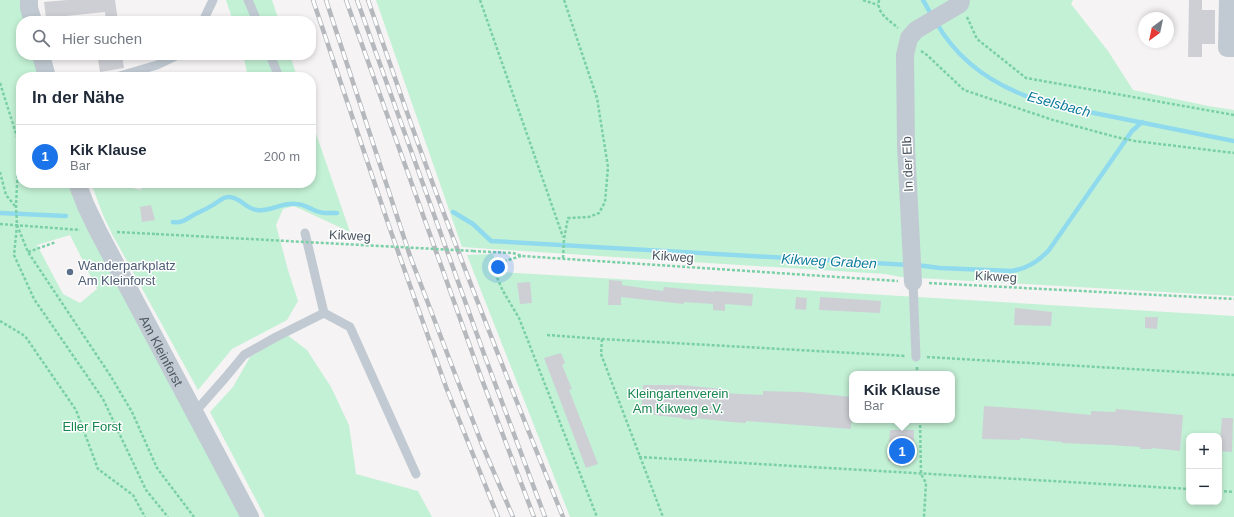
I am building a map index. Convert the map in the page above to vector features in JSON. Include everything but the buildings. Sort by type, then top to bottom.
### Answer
[{"type":"street","points":[[29,0],[29,8],[31,16]]},
{"type":"street","points":[[1228,0],[1227,48],[1234,48]]},
{"type":"street","points":[[912,36],[957,5]]},
{"type":"street","name":"In der Elb","points":[[912,36],[904,55],[904,71],[912,272]]},
{"type":"street","points":[[42,60],[46,72]]},
{"type":"street","name":"Am Kleinforst","points":[[79,188],[86,206],[104,231],[195,412],[250,517]]},
{"type":"lane","points":[[205,16],[213,0]]},
{"type":"lane","points":[[248,0],[255,16]]},
{"type":"lane","points":[[133,72],[157,65],[168,60]]},
{"type":"lane","points":[[272,60],[277,72]]},
{"type":"lane","points":[[305,233],[324,313],[350,327],[416,474]]},
{"type":"lane","name":"In der Elb","points":[[912,272],[916,357]]},
{"type":"lane","points":[[195,412],[244,355],[324,313]]},
{"type":"path","points":[[480,0],[564,239]]},
{"type":"path","points":[[562,258],[568,218],[589,217],[599,212],[605,202],[608,167],[596,98],[564,0]]},
{"type":"path","points":[[863,0],[878,5]]},
{"type":"path","points":[[879,0],[878,5],[880,12],[912,36],[927,55],[964,90],[1053,120],[1116,137],[1135,141],[1234,154]]},
{"type":"path","points":[[957,5],[977,39],[1026,78],[1234,115]]},
{"type":"path","points":[[0,83],[16,134]]},
{"type":"path","points":[[0,172],[6,195],[16,206]]},
{"type":"path","points":[[17,188],[17,225],[14,255],[34,299],[103,399],[146,490],[168,517]]},
{"type":"path","name":"Kikweg","points":[[0,224],[513,253],[522,256],[912,272],[1234,299]]},
{"type":"path","points":[[17,225],[28,252],[114,381],[132,412],[157,468],[194,517]]},
{"type":"path","points":[[28,252],[56,242]]},
{"type":"path","points":[[522,256],[499,263],[494,271],[518,318],[597,517]]},
{"type":"path","points":[[0,321],[25,336],[76,410],[98,469],[133,495],[145,517]]},
{"type":"path","points":[[547,334],[602,339],[1234,375]]},
{"type":"path","points":[[602,339],[601,354],[662,517]]},
{"type":"path","points":[[920,423],[921,474],[926,483],[924,517]]},
{"type":"path","points":[[639,457],[1186,489]]},
{"type":"path","points":[[1222,491],[1234,492]]},
{"type":"green space","name":"Eller Forst","points":[[0,0],[25,0],[28,16],[16,16],[16,60],[39,60],[42,72],[16,72],[16,188],[76,188],[244,517],[0,517]],"holes":[[[70,235],[97,289],[80,303],[63,294],[37,245]]]},
{"type":"green space","points":[[226,0],[272,0],[277,16],[231,16]]},
{"type":"green space","points":[[376,0],[1073,0],[1071,4],[1108,51],[1133,90],[1234,110],[1234,296],[901,277],[885,274],[462,247]]},
{"type":"green space","points":[[244,60],[292,60],[295,72],[247,72]]},
{"type":"green space","points":[[316,133],[350,232],[294,206],[283,209],[276,225],[298,301],[287,320],[232,349],[198,390],[112,234],[93,188],[132,188],[141,190],[142,188],[316,188]]},
{"type":"green space","name":"Kleingartenverein Am Kikweg e.V.","points":[[493,254],[500,272],[1234,316],[1234,517],[570,517],[467,255]]},
{"type":"green space","points":[[287,335],[307,350],[331,387],[349,425],[356,474],[418,491],[432,517],[265,517],[210,412],[233,387],[250,357]]},
{"type":"waterway","name":"Eselsbach","points":[[923,0],[932,16]]},
{"type":"waterway","name":"Eselsbach","points":[[936,22],[946,38],[971,65],[986,76],[1018,93],[1054,105],[1234,141]]},
{"type":"waterway","name":"Kikweg Graben","points":[[916,265],[940,268],[1011,271],[1022,269],[1032,264],[1049,250],[1132,131],[1142,122]]},
{"type":"waterway","name":"Kikweg Graben","points":[[173,222],[183,221],[227,197],[237,199],[250,208],[257,210],[267,210],[291,204],[306,206],[321,213],[337,213]]},
{"type":"waterway","name":"Kikweg Graben","points":[[453,212],[473,224],[491,241],[909,265]]},
{"type":"waterway","name":"Kikweg Graben","points":[[0,213],[66,216]]},
{"type":"railway","points":[[313,0],[390,229],[446,387],[498,517]]},
{"type":"railway","points":[[326,0],[410,256],[481,442],[513,517]]},
{"type":"railway","points":[[346,0],[481,377],[534,517]]},
{"type":"railway","points":[[357,0],[484,354],[545,517]]},
{"type":"railway","points":[[368,0],[457,248],[563,517]]},
{"type":"place","name":"Wanderparkplatz Am Kleinforst","points":[[70,272]]},
{"type":"place","name":"Kik Klause","points":[[902,451]]}]
